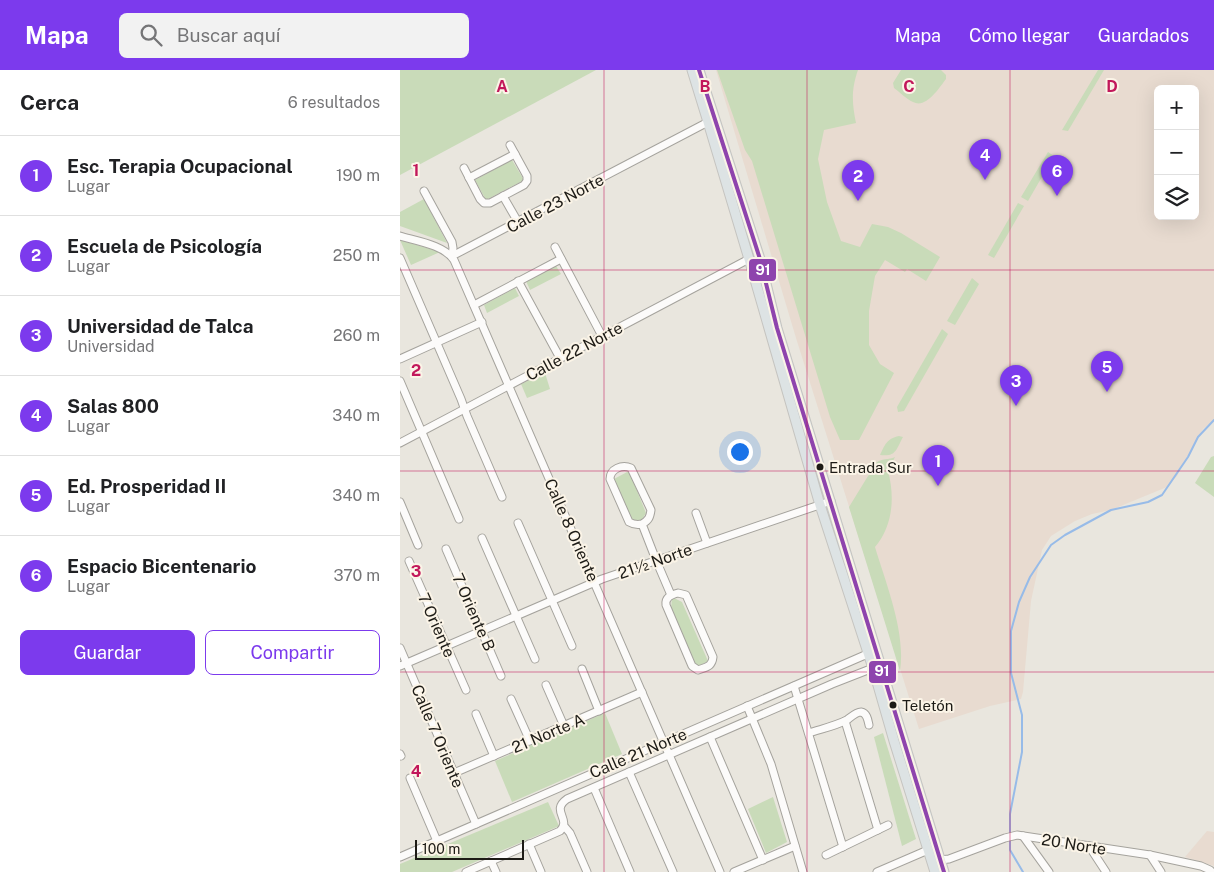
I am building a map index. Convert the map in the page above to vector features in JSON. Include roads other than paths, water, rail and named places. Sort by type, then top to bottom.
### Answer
[{"type":"main road","points":[[692,70],[820,504],[872,652],[944,872]]},
{"type":"main road","points":[[699,70],[760,259],[777,328],[831,501],[872,652],[873,668],[935,872]]},
{"type":"main road","points":[[749,259],[760,259]]},
{"type":"street","name":"Calle 23 Norte","points":[[452,256],[708,122]]},
{"type":"street","points":[[464,168],[480,199],[484,203],[490,203],[524,185],[527,181],[527,176],[510,145]]},
{"type":"street","points":[[469,178],[515,154]]},
{"type":"street","name":"Calle 8 Oriente","points":[[424,191],[452,242],[452,256],[720,872]]},
{"type":"street","points":[[503,196],[518,222]]},
{"type":"street","points":[[400,236],[442,249],[452,256]]},
{"type":"street","points":[[554,247],[602,336]]},
{"type":"street","points":[[400,258],[502,497]]},
{"type":"street","points":[[474,305],[561,259]]},
{"type":"street","name":"Calle 22 Norte","points":[[400,443],[749,259]]},
{"type":"street","points":[[518,281],[560,358]]},
{"type":"street","points":[[400,359],[482,322]]},
{"type":"street","points":[[400,381],[459,519]]},
{"type":"street","points":[[623,466],[631,468],[651,510],[648,521],[642,524],[637,525],[629,522],[610,479],[612,471],[623,466]]},
{"type":"street","name":"21½ Norte","points":[[403,665],[594,582],[831,501]]},
{"type":"street","points":[[400,502],[418,545]]},
{"type":"street","points":[[696,512],[707,543]]},
{"type":"street","points":[[518,523],[572,646]]},
{"type":"street","points":[[642,524],[671,595]]},
{"type":"street","points":[[482,538],[536,659]]},
{"type":"street","name":"7 Oriente B","points":[[446,549],[501,676]]},
{"type":"street","name":"7 Oriente","points":[[409,561],[466,690]]},
{"type":"street","points":[[678,592],[686,595],[713,657],[713,663],[709,666],[698,670],[692,666],[665,602],[671,595],[678,592]]},
{"type":"street","name":"Calle 7 Oriente","points":[[400,648],[403,665],[476,824]]},
{"type":"street","name":"Calle 21 Norte","points":[[401,855],[872,652]]},
{"type":"street","points":[[840,665],[845,678]]},
{"type":"street","name":"Calle 21 Norte","points":[[564,826],[560,811],[561,806],[567,799],[845,678],[873,668]]},
{"type":"street","points":[[582,669],[599,711]]},
{"type":"street","points":[[546,685],[564,726]]},
{"type":"street","points":[[794,686],[843,847]]},
{"type":"street","name":"21 Norte A","points":[[454,773],[642,692]]},
{"type":"street","points":[[511,699],[530,741]]},
{"type":"street","points":[[747,706],[771,764],[803,872]]},
{"type":"street","points":[[809,733],[845,721],[858,713],[866,715],[869,725]]},
{"type":"street","points":[[476,714],[494,756]]},
{"type":"street","points":[[845,721],[878,830]]},
{"type":"street","points":[[710,737],[763,860]]},
{"type":"street","points":[[629,772],[673,872]]},
{"type":"street","points":[[410,778],[437,841]]},
{"type":"street","points":[[594,788],[630,872]]},
{"type":"street","points":[[826,855],[888,825]]},
{"type":"street","points":[[466,872],[560,831],[564,826],[570,833],[588,872]]},
{"type":"street","name":"20 Norte","points":[[940,860],[949,859],[1017,835],[1150,856],[1201,866],[1211,871]]},
{"type":"street","points":[[1023,836],[1048,872]]},
{"type":"street","points":[[529,844],[542,872]]},
{"type":"street","points":[[734,872],[795,846]]},
{"type":"street","points":[[1089,846],[1106,872]]},
{"type":"street","points":[[877,872],[928,850]]},
{"type":"street","points":[[1150,856],[1161,872]]},
{"type":"street","points":[[492,861],[496,872]]},
{"type":"waterway","points":[[1010,832],[1010,814],[1022,752],[1022,715],[1011,673],[1011,631],[1019,602],[1030,577],[1051,545],[1065,535],[1111,510],[1148,502],[1162,495],[1188,457],[1198,437],[1214,420]]},
{"type":"waterway","points":[[1010,840],[1010,850],[1023,872]]},
{"type":"place","name":"Salas 800","points":[[985,180]]},
{"type":"place","name":"Espacio Bicentenario","points":[[1057,196]]},
{"type":"place","name":"Escuela de Psicología","points":[[858,201]]},
{"type":"place","name":"Ed. Prosperidad II","points":[[1107,392]]},
{"type":"place","name":"Universidad de Talca","points":[[1016,406]]},
{"type":"place","name":"Entrada Sur","points":[[820,467]]},
{"type":"place","name":"Esc. Terapia Ocupacional","points":[[938,486]]},
{"type":"place","name":"Teletón","points":[[893,705]]}]
